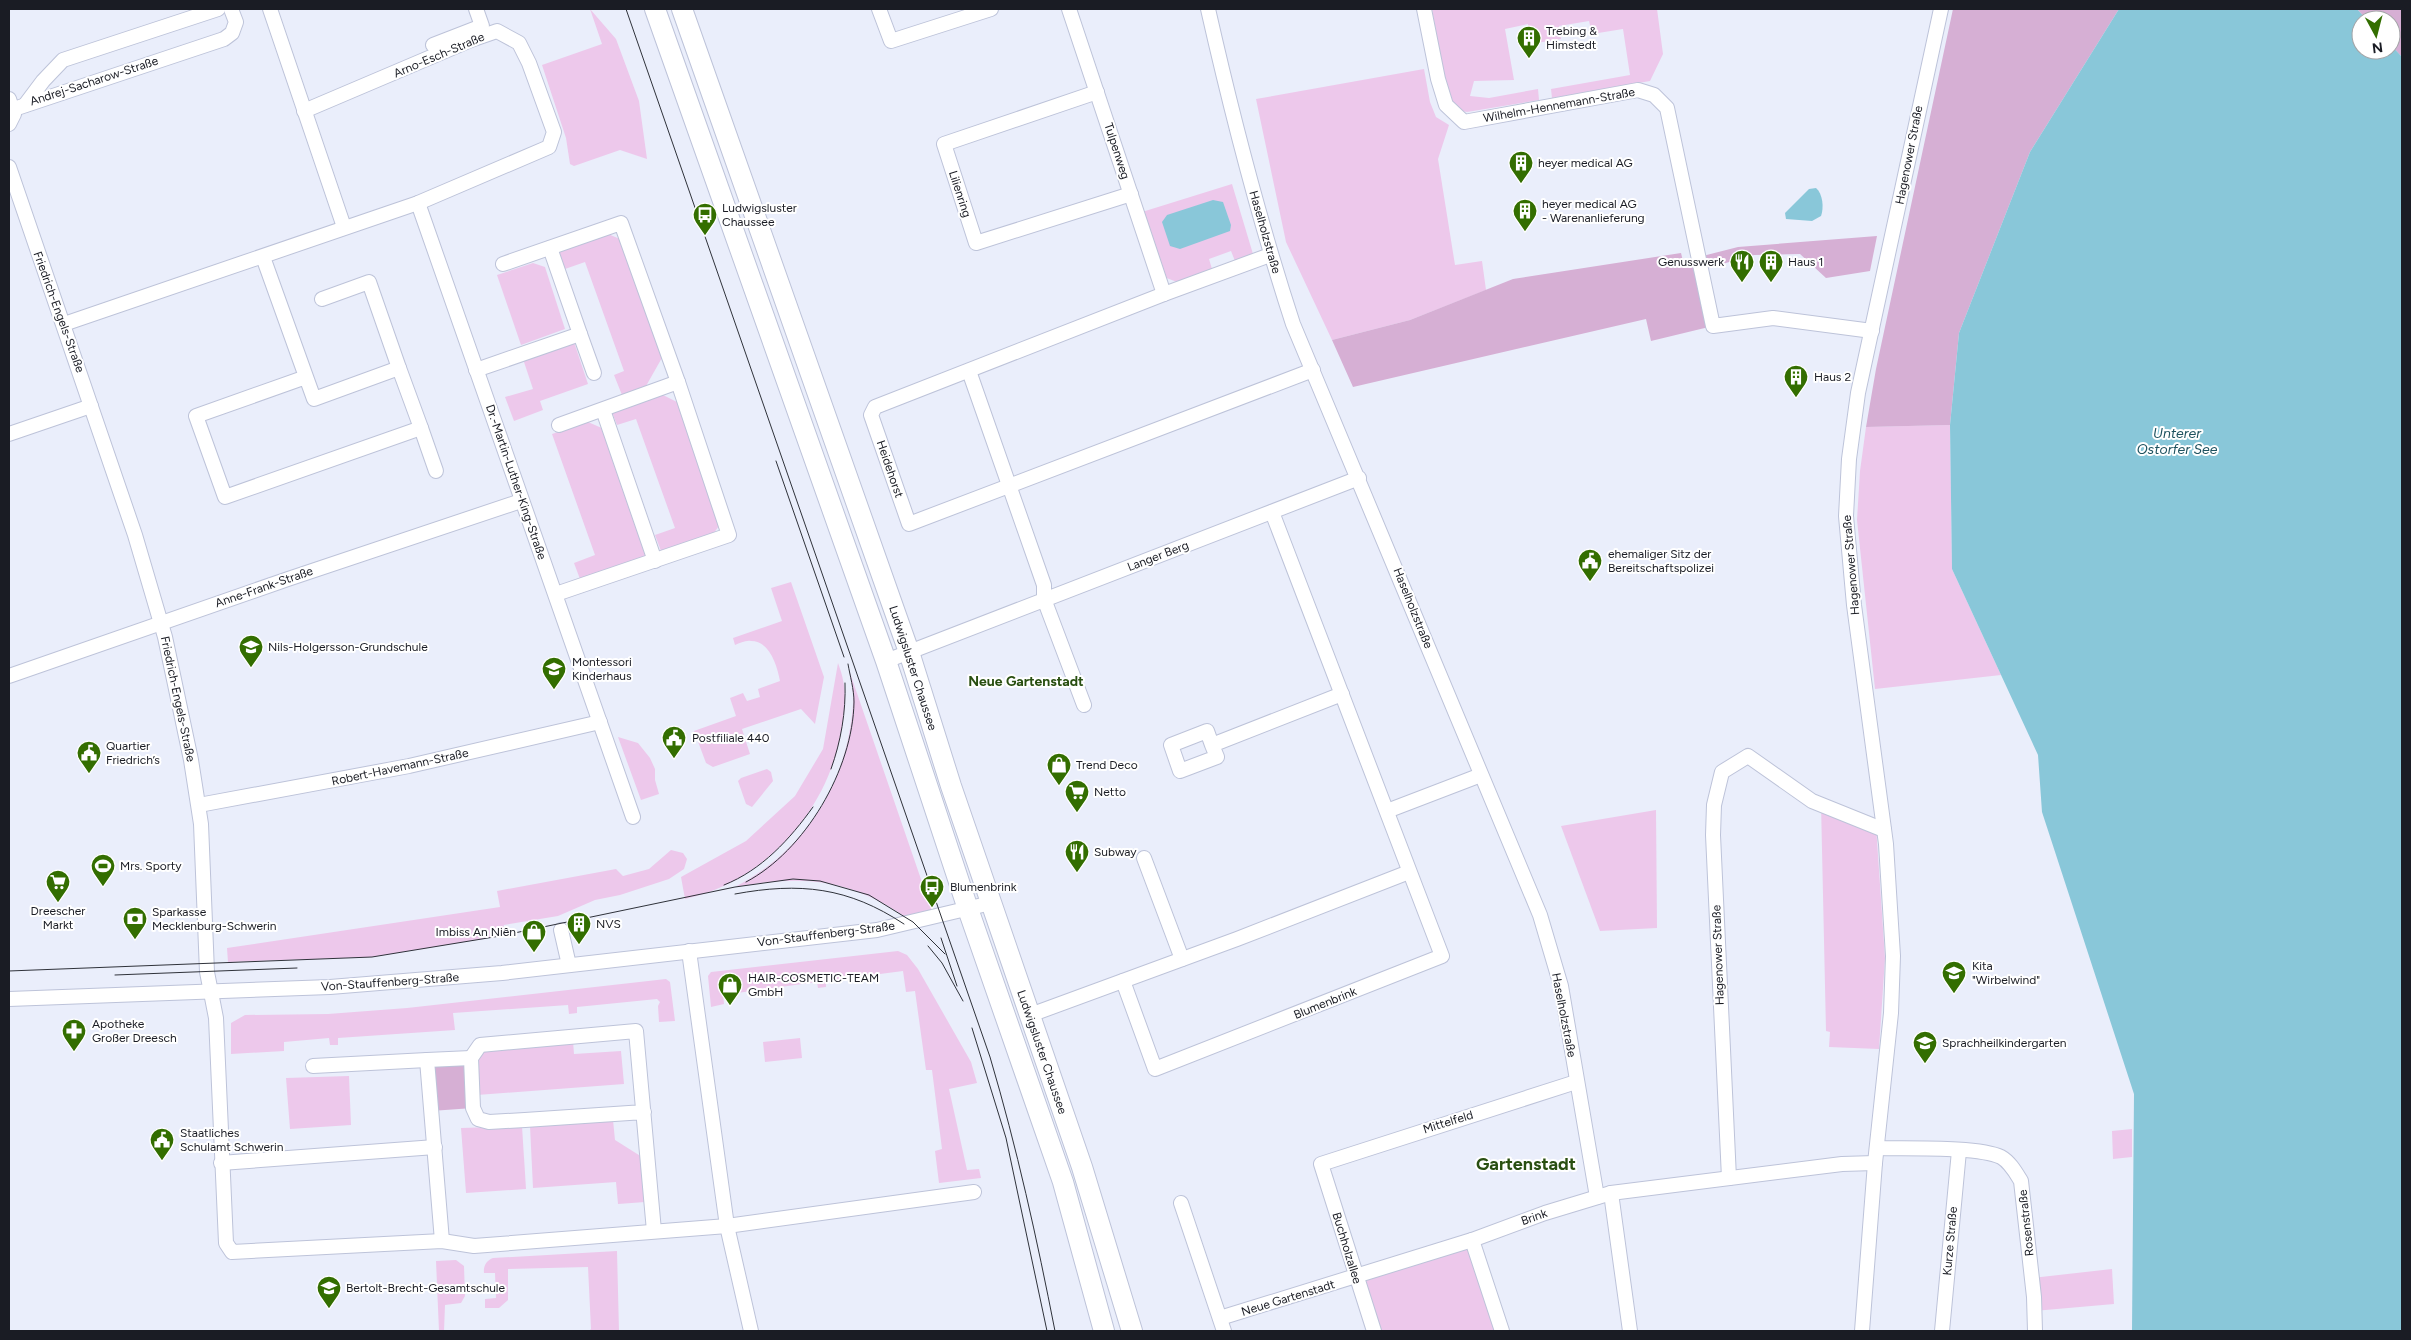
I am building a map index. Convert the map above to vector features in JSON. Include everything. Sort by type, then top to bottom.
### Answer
[{"type":"street","name":"Andrej-Sacharow-Straße","points":[[16,104],[43,81],[63,60],[218,9]]},
{"type":"street","name":"Andrej-Sacharow-Straße","points":[[16,104],[224,39],[232,32],[236,22],[231,9]]},
{"type":"street","points":[[270,9],[344,227]]},
{"type":"street","points":[[433,45],[482,26],[476,9]]},
{"type":"street","name":"Ludwigsluster Chaussee","points":[[655,9],[886,661],[968,909],[1063,1182],[1104,1331]]},
{"type":"street","name":"Ludwigsluster Chaussee","points":[[682,9],[909,652],[951,786],[1082,1167],[1132,1331]]},
{"type":"street","points":[[879,9],[891,41],[991,9]]},
{"type":"street","name":"Tulpenweg","points":[[1069,9],[1164,294]]},
{"type":"street","name":"Haselholzstraße","points":[[1208,9],[1230,108],[1270,255],[1293,324],[1540,914],[1561,986],[1597,1197]]},
{"type":"street","name":"Wilhelm-Hennemann-Straße","points":[[1424,9],[1438,79],[1446,105],[1464,122],[1638,90],[1654,95],[1668,108],[1713,326],[1773,318],[1872,331]]},
{"type":"street","name":"Hagenower Straße","points":[[1862,1331],[1875,1163],[1891,1013],[1894,956],[1884,830],[1854,605],[1846,516],[1849,459],[1858,393],[1941,9]]},
{"type":"street","name":"Arno-Esch-Straße","points":[[64,324],[418,203],[549,147],[554,132],[529,63],[519,43],[497,31],[304,111]]},
{"type":"street","name":"Lilienring","points":[[1097,92],[944,144],[976,243],[1131,194]]},
{"type":"street","points":[[9,124],[13,119],[16,104]]},
{"type":"street","name":"Friedrich-Engels-Straße","points":[[9,167],[135,535],[161,623],[199,805],[206,963],[216,1018],[226,1243],[232,1252],[442,1241]]},
{"type":"street","name":"Dr.-Martin-Luther-King-Straße","points":[[418,203],[521,502],[556,594],[633,817]]},
{"type":"street","points":[[503,264],[621,223],[678,382],[729,536],[556,594]]},
{"type":"street","points":[[550,248],[594,373]]},
{"type":"street","points":[[1164,294],[1270,255]]},
{"type":"street","points":[[263,257],[314,399],[399,368]]},
{"type":"street","points":[[322,299],[369,282],[436,471]]},
{"type":"street","name":"Heidehorst","points":[[1164,294],[875,407],[871,415],[909,524],[1313,370]]},
{"type":"street","points":[[476,370],[580,334]]},
{"type":"street","points":[[969,371],[1044,585],[1044,599],[1084,705]]},
{"type":"street","points":[[306,377],[196,416],[225,497],[420,428]]},
{"type":"street","points":[[559,425],[678,382]]},
{"type":"street","points":[[9,434],[91,406]]},
{"type":"street","points":[[603,410],[655,561]]},
{"type":"street","name":"Langer Berg","points":[[886,661],[1359,478]]},
{"type":"street","name":"Anne-Frank-Straße","points":[[9,676],[521,502]]},
{"type":"street","points":[[1272,512],[1386,811],[1481,775]]},
{"type":"street","points":[[1212,745],[1342,694]]},
{"type":"street","name":"Robert-Havemann-Straße","points":[[199,805],[409,766],[600,722]]},
{"type":"street","name":"Hagenower Straße","points":[[1728,1178],[1713,834],[1714,805],[1722,772],[1748,756],[1812,801],[1884,830]]},
{"type":"street","name":"Blumenbrink","points":[[1123,981],[1154,1069],[1442,956],[1386,811]]},
{"type":"street","points":[[1144,858],[1182,959]]},
{"type":"street","points":[[1030,1015],[1409,872]]},
{"type":"street","name":"Von-Stauffenberg-Straße","points":[[211,992],[330,987],[569,965],[877,930],[991,903]]},
{"type":"street","points":[[561,930],[569,965]]},
{"type":"street","points":[[689,951],[727,1226],[751,1331]]},
{"type":"street","points":[[9,999],[211,992]]},
{"type":"street","points":[[644,1112],[498,1121],[478,1119],[474,1108],[471,1058],[480,1045],[636,1031],[644,1112],[654,1232]]},
{"type":"street","points":[[313,1066],[471,1058]]},
{"type":"street","points":[[428,1060],[442,1241],[474,1246],[727,1226],[974,1192]]},
{"type":"street","name":"Mittelfeld","points":[[1321,1164],[1576,1082]]},
{"type":"street","points":[[221,1164],[434,1147]]},
{"type":"street","name":"Rosenstraße","points":[[1877,1148],[1977,1152],[2002,1158],[2011,1166],[2021,1180],[2034,1296],[2035,1331]]},
{"type":"street","name":"Kurze Straße","points":[[1942,1331],[1959,1151]]},
{"type":"street","points":[[1597,1197],[1611,1193],[1842,1164],[1875,1163]]},
{"type":"street","name":"Buchholzallee","points":[[1321,1164],[1374,1331]]},
{"type":"street","points":[[1611,1193],[1630,1331]]},
{"type":"street","name":"Brink","points":[[1356,1277],[1597,1197]]},
{"type":"street","name":"Neue Gartenstadt","points":[[1181,1203],[1222,1325],[1356,1277]]},
{"type":"street","points":[[1472,1240],[1502,1331]]},
{"type":"shaded area","points":[[590,9],[616,39],[639,101],[647,159],[620,150],[574,166],[570,164],[566,138],[542,65],[602,44]]},
{"type":"shaded area","points":[[1432,9],[1657,9],[1663,54],[1650,81],[1552,98],[1551,89],[1630,75],[1623,29],[1592,34],[1589,21],[1559,26],[1561,39],[1530,44],[1528,24],[1505,29],[1514,80],[1474,81],[1470,96],[1489,98],[1538,89],[1539,100],[1467,112],[1456,110],[1448,98]]},
{"type":"shaded area","points":[[1953,9],[2119,9],[2030,152],[1959,333],[1950,425],[1866,427],[1876,369]]},
{"type":"shaded area","points":[[2402,9],[2402,57],[2401,10],[2358,10]]},
{"type":"shaded area","points":[[1424,69],[1430,102],[1436,117],[1449,125],[1438,159],[1455,265],[1482,261],[1486,290],[1410,320],[1332,340],[1286,242],[1256,99]]},
{"type":"shaded area","points":[[1232,184],[1253,254],[1235,261],[1231,251],[1209,259],[1212,269],[1177,282],[1164,277],[1142,212]]},
{"type":"shaded area","points":[[608,234],[620,239],[663,356],[646,386],[622,395],[614,375],[624,371],[585,262],[565,269],[558,252]]},
{"type":"shaded area","points":[[1877,236],[1870,271],[1826,278],[1800,254],[1754,255],[1708,268],[1713,326],[1651,341],[1646,319],[1353,387],[1332,340],[1410,320],[1513,279],[1681,253],[1683,261],[1738,247]]},
{"type":"shaded area","points":[[533,263],[545,267],[565,329],[521,345],[497,275]]},
{"type":"shaded area","points":[[574,342],[588,384],[540,401],[543,410],[514,421],[505,397],[533,389],[523,359]]},
{"type":"shaded area","points":[[663,395],[677,402],[719,526],[713,534],[661,551],[655,535],[675,528],[636,419],[617,425],[612,412]]},
{"type":"shaded area","points":[[588,422],[604,429],[646,556],[580,579],[574,563],[595,555],[552,434]]},
{"type":"shaded area","points":[[1950,425],[1952,569],[2001,675],[1875,689],[1857,520],[1860,471],[1866,427]]},
{"type":"shaded area","points":[[791,582],[824,677],[815,724],[801,709],[742,729],[750,754],[713,767],[706,763],[694,731],[736,716],[730,698],[743,693],[747,701],[760,697],[758,689],[780,681],[772,655],[763,645],[758,642],[749,641],[735,645],[733,638],[782,621],[771,588]]},
{"type":"shaded area","points":[[838,663],[845,695],[842,727],[835,757],[824,786],[809,812],[790,837],[768,858],[742,876],[715,890],[685,899],[681,877],[746,841],[795,796],[823,749]]},
{"type":"shaded area","points":[[849,670],[934,917],[913,922],[870,897],[828,884],[807,881],[785,881],[735,887],[760,872],[802,834],[832,787],[849,733],[853,700]]},
{"type":"shaded area","points":[[618,737],[638,743],[650,758],[655,769],[655,780],[659,794],[641,800]]},
{"type":"shaded area","points":[[767,769],[771,772],[773,781],[752,807],[746,804],[738,781],[741,778]]},
{"type":"shaded area","points":[[1821,804],[1876,826],[1885,958],[1879,1049],[1829,1047],[1830,1032],[1826,1031]]},
{"type":"shaded area","points":[[1656,810],[1657,928],[1600,931],[1561,826]]},
{"type":"shaded area","points":[[671,850],[683,853],[687,859],[684,869],[669,879],[620,895],[595,900],[558,916],[504,925],[500,936],[372,957],[228,962],[227,948],[500,907],[497,891],[616,869],[623,876],[649,869]]},
{"type":"shaded area","points":[[898,951],[907,955],[918,969],[971,1062],[977,1083],[949,1089],[967,1170],[979,1169],[981,1178],[939,1183],[935,1151],[942,1149],[932,1070],[926,1070],[915,991],[906,992],[903,971],[826,981],[826,987],[818,988],[817,982],[737,993],[736,990],[723,992],[724,1004],[711,1007],[708,976],[711,972]]},
{"type":"shaded area","points":[[666,979],[670,982],[675,1021],[659,1022],[658,1006],[660,1002],[657,999],[577,1007],[577,1013],[569,1014],[568,1005],[453,1013],[455,1030],[338,1038],[338,1045],[330,1045],[329,1038],[284,1042],[284,1051],[231,1054],[231,1023],[245,1015],[328,1014],[407,1008]]},
{"type":"shaded area","points":[[800,1038],[802,1058],[765,1062],[763,1042]]},
{"type":"shaded area","points":[[573,1041],[574,1054],[621,1051],[624,1084],[477,1095],[476,1058],[483,1049]]},
{"type":"shaded area","points":[[471,1058],[473,1108],[431,1111],[427,1060]]},
{"type":"shaded area","points":[[349,1076],[351,1125],[290,1129],[286,1078]]},
{"type":"shaded area","points":[[613,1120],[615,1140],[642,1157],[645,1202],[618,1204],[616,1182],[533,1188],[530,1126]]},
{"type":"shaded area","points":[[522,1126],[526,1189],[466,1193],[461,1128]]},
{"type":"shaded area","points":[[2132,1129],[2132,1157],[2113,1159],[2112,1131]]},
{"type":"shaded area","points":[[1472,1240],[1502,1331],[1374,1331],[1356,1277]]},
{"type":"shaded area","points":[[617,1251],[619,1331],[589,1331],[591,1329],[588,1267],[508,1269],[508,1300],[499,1308],[485,1308],[485,1299],[496,1298],[495,1273],[484,1273],[486,1264],[493,1258]]},
{"type":"shaded area","points":[[456,1260],[464,1266],[465,1296],[461,1303],[445,1305],[444,1331],[439,1331],[436,1261]]},
{"type":"shaded area","points":[[2112,1269],[2114,1304],[2034,1311],[2032,1278]]},
{"type":"water","name":"Unterer Ostorfer See","points":[[2119,9],[2357,9],[2351,10],[2351,60],[2401,60],[2402,57],[2402,1331],[2132,1331],[2134,1094],[2042,812],[2038,755],[1952,569],[1950,425],[1959,333],[2030,152]]},
{"type":"water","points":[[1816,188],[1822,201],[1821,216],[1812,221],[1786,219],[1785,213],[1809,189]]},
{"type":"water","points":[[1213,200],[1223,202],[1231,225],[1230,231],[1180,249],[1170,246],[1162,222],[1167,215]]},
{"type":"tram line","points":[[626,9],[990,1057],[1026,1194],[1055,1331]]},
{"type":"tram line","points":[[776,461],[844,657]]},
{"type":"tram line","points":[[746,882],[768,868],[788,850],[822,806],[835,780],[845,754],[854,702],[848,664]]},
{"type":"tram line","points":[[831,769],[838,748],[842,726],[845,705],[845,683]]},
{"type":"tram line","points":[[724,885],[738,879],[763,862],[785,842],[813,807]]},
{"type":"tram line","points":[[9,971],[372,957],[500,936],[735,887],[793,879],[820,881],[869,895],[913,922],[945,954]]},
{"type":"tram line","points":[[735,894],[781,888],[823,891],[863,902],[904,924]]},
{"type":"tram line","points":[[941,938],[957,986]]},
{"type":"tram line","points":[[928,946],[942,963],[963,1001]]},
{"type":"tram line","points":[[115,975],[297,968]]},
{"type":"tram line","points":[[972,1028],[1006,1138],[1047,1331]]},
{"type":"place","name":"Trebing & Himstedt","points":[[1529,59]]},
{"type":"place","name":"heyer medical AG","points":[[1521,184]]},
{"type":"place","name":"heyer medical AG - Warenanlieferung","points":[[1525,232]]},
{"type":"place","name":"Ludwigsluster Chaussee","points":[[705,236]]},
{"type":"place","name":"Genusswerk","points":[[1742,283]]},
{"type":"place","name":"Haus 1","points":[[1771,283]]},
{"type":"place","name":"Haus 2","points":[[1796,398]]},
{"type":"place","name":"ehemaliger Sitz der Bereitschaftspolizei","points":[[1590,582]]},
{"type":"place","name":"Nils-Holgersson-Grundschule","points":[[251,668]]},
{"type":"place","name":"Montessori Kinderhaus","points":[[554,690]]},
{"type":"place","name":"Postfiliale 440","points":[[674,759]]},
{"type":"place","name":"Quartier Friedrich’s","points":[[89,774]]},
{"type":"place","name":"Trend Deco","points":[[1059,786]]},
{"type":"place","name":"Netto","points":[[1077,813]]},
{"type":"place","name":"Subway","points":[[1077,873]]},
{"type":"place","name":"Mrs. Sporty","points":[[103,887]]},
{"type":"place","name":"Dreescher Markt","points":[[58,903]]},
{"type":"place","name":"Blumenbrink","points":[[932,908]]},
{"type":"place","name":"Sparkasse Mecklenburg-Schwerin","points":[[135,940]]},
{"type":"place","name":"NVS","points":[[579,945]]},
{"type":"place","name":"Imbiss An Niên","points":[[534,953]]},
{"type":"place","name":"Kita \"Wirbelwind\"","points":[[1954,994]]},
{"type":"place","name":"HAIR-COSMETIC-TEAM GmbH","points":[[730,1006]]},
{"type":"place","name":"Apotheke Großer Dreesch","points":[[74,1052]]},
{"type":"place","name":"Sprachheilkindergarten","points":[[1925,1064]]},
{"type":"place","name":"Staatliches Schulamt Schwerin","points":[[162,1161]]},
{"type":"place","name":"Bertolt-Brecht-Gesamtschule","points":[[329,1309]]},
{"type":"district","name":"Neue Gartenstadt","points":[[1026,681]]},
{"type":"district","name":"Gartenstadt","points":[[1526,1164]]}]
